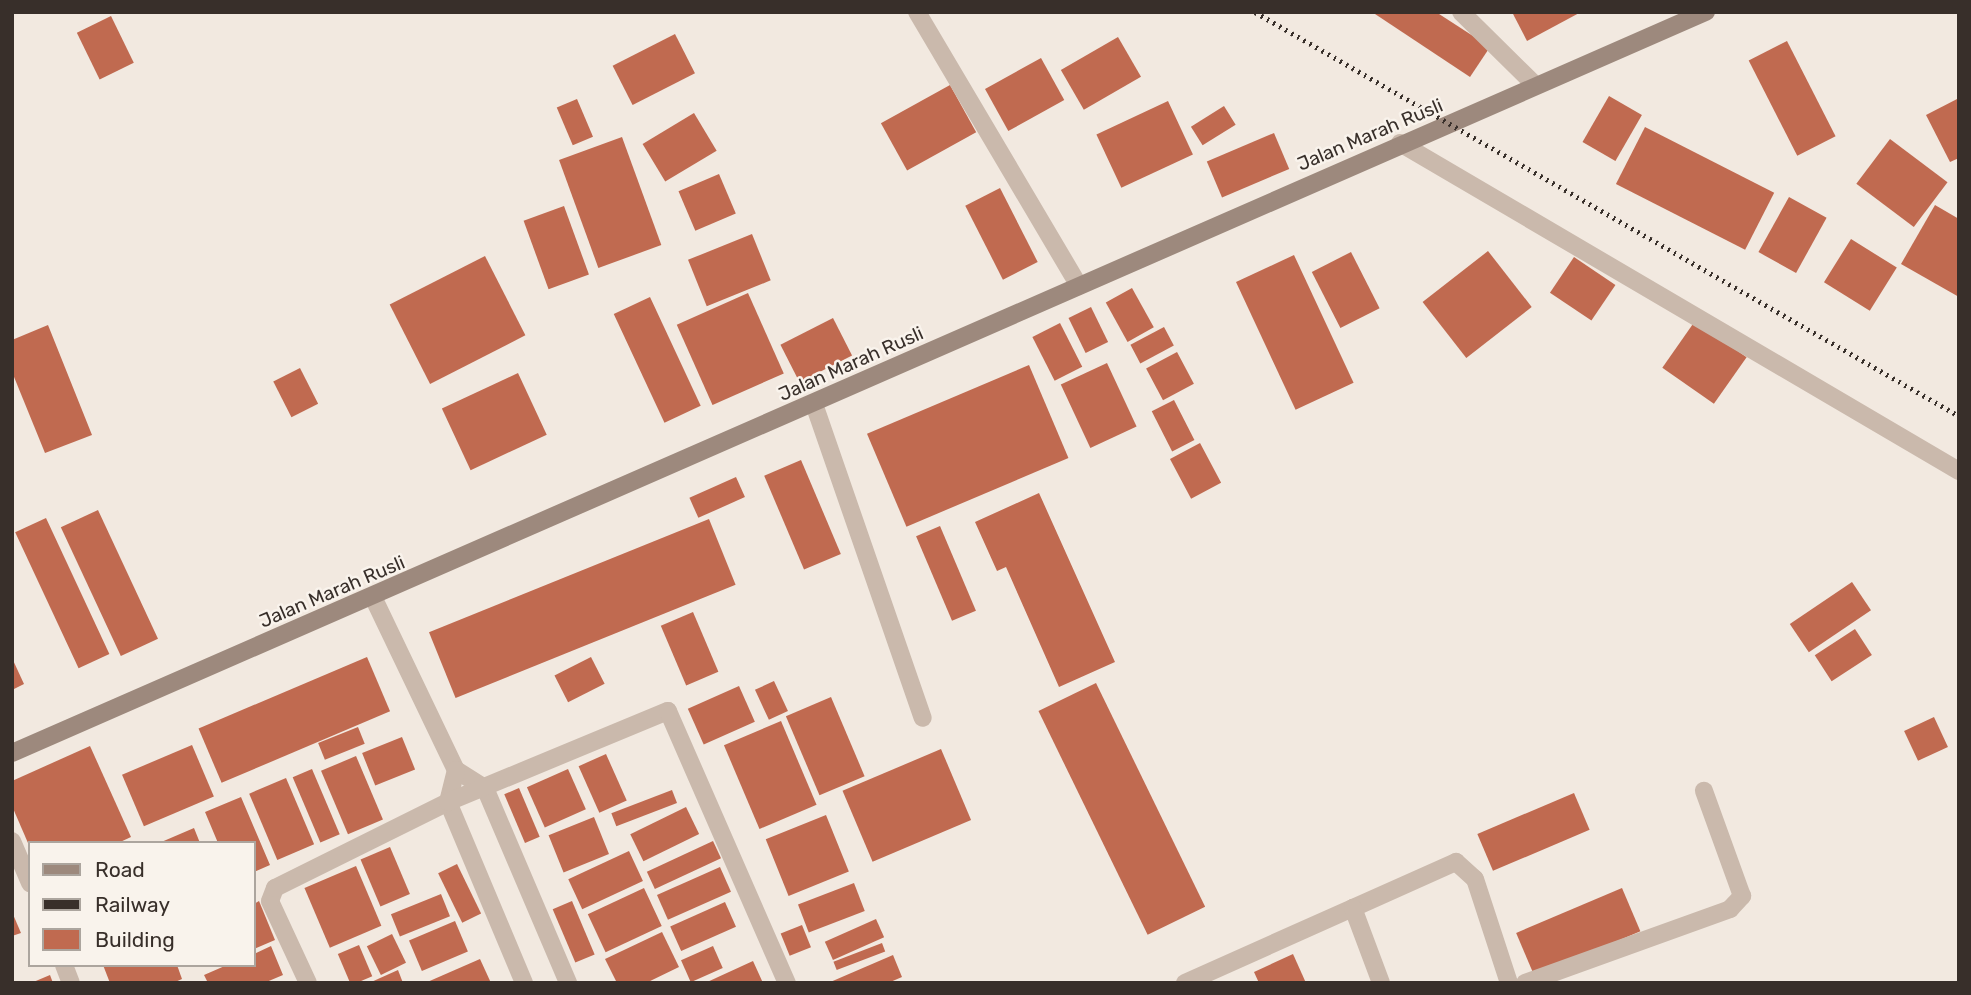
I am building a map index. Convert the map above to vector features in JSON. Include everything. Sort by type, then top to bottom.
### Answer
[{"type":"main road","name":"Jalan Marah Rusli","points":[[12,753],[814,404],[1400,143],[1706,12]]},
{"type":"street","points":[[917,12],[1079,286]]},
{"type":"street","points":[[1461,12],[1535,85]]},
{"type":"street","points":[[1400,143],[1959,471]]},
{"type":"street","points":[[814,404],[923,718]]},
{"type":"street","points":[[373,597],[456,770],[485,788],[568,983]]},
{"type":"street","points":[[308,983],[270,901],[275,888],[448,802],[668,711],[788,983]]},
{"type":"street","points":[[456,770],[448,802],[524,983]]},
{"type":"street","points":[[1525,983],[1730,909],[1742,896],[1704,791]]},
{"type":"street","points":[[12,841],[28,878]]},
{"type":"street","points":[[1185,983],[1456,862],[1475,878],[1508,983]]},
{"type":"street","points":[[1353,908],[1381,983]]},
{"type":"building","points":[[1372,12],[1436,12],[1490,47],[1470,77]]},
{"type":"building","points":[[1512,12],[1581,12],[1527,41]]},
{"type":"building","points":[[111,16],[134,63],[100,79],[77,33]]},
{"type":"building","points":[[675,34],[695,73],[633,105],[613,66]]},
{"type":"building","points":[[1118,37],[1141,77],[1084,110],[1061,70]]},
{"type":"building","points":[[1787,41],[1836,136],[1797,156],[1749,61]]},
{"type":"building","points":[[1041,58],[1064,100],[1008,131],[985,89]]},
{"type":"building","points":[[950,85],[976,132],[907,171],[881,123]]},
{"type":"building","points":[[1609,96],[1642,115],[1615,161],[1582,142]]},
{"type":"building","points":[[1959,98],[1959,158],[1950,162],[1926,115]]},
{"type":"building","points":[[577,99],[593,137],[573,145],[557,108]]},
{"type":"building","points":[[1168,101],[1193,154],[1121,188],[1096,134]]},
{"type":"building","points":[[1224,106],[1236,125],[1203,145],[1191,127]]},
{"type":"building","points":[[694,113],[717,151],[665,182],[643,144]]},
{"type":"building","points":[[1645,127],[1774,193],[1745,250],[1616,184]]},
{"type":"building","points":[[1274,133],[1289,169],[1222,197],[1207,162]]},
{"type":"building","points":[[622,137],[661,245],[598,268],[559,160]]},
{"type":"building","points":[[1890,139],[1948,182],[1914,227],[1856,184]]},
{"type":"building","points":[[719,174],[736,214],[695,231],[678,191]]},
{"type":"building","points":[[1000,188],[1038,262],[1003,280],[965,206]]},
{"type":"building","points":[[1789,197],[1827,218],[1796,273],[1758,252]]},
{"type":"building","points":[[1935,205],[1959,219],[1959,297],[1901,264]]},
{"type":"building","points":[[564,206],[589,275],[549,289],[524,221]]},
{"type":"building","points":[[752,234],[771,280],[707,306],[688,260]]},
{"type":"building","points":[[1851,239],[1897,268],[1870,311],[1824,282]]},
{"type":"building","points":[[1488,251],[1532,307],[1466,358],[1423,302]]},
{"type":"building","points":[[1351,252],[1380,308],[1340,328],[1312,272]]},
{"type":"building","points":[[1294,255],[1354,383],[1296,410],[1236,282]]},
{"type":"building","points":[[485,256],[525,335],[430,384],[390,305]]},
{"type":"building","points":[[1574,257],[1615,285],[1591,321],[1550,293]]},
{"type":"building","points":[[1132,288],[1154,327],[1128,342],[1106,303]]},
{"type":"building","points":[[748,293],[784,373],[713,405],[677,325]]},
{"type":"building","points":[[650,297],[701,406],[664,423],[614,314]]},
{"type":"building","points":[[1091,307],[1108,342],[1086,353],[1069,318]]},
{"type":"building","points":[[833,318],[852,355],[799,382],[780,345]]},
{"type":"building","points":[[1695,321],[1747,357],[1714,404],[1662,368]]},
{"type":"building","points":[[1060,323],[1082,367],[1055,381],[1032,337]]},
{"type":"building","points":[[48,325],[92,435],[45,453],[12,372],[12,340]]},
{"type":"building","points":[[1164,327],[1174,346],[1140,363],[1130,345]]},
{"type":"building","points":[[1177,352],[1194,384],[1163,400],[1146,368]]},
{"type":"building","points":[[1107,363],[1137,426],[1090,448],[1061,385]]},
{"type":"building","points":[[1029,365],[1068,458],[906,527],[867,434]]},
{"type":"building","points":[[300,368],[318,404],[291,417],[273,382]]},
{"type":"building","points":[[518,373],[547,435],[471,470],[442,408]]},
{"type":"building","points":[[1174,400],[1194,440],[1172,451],[1152,411]]},
{"type":"building","points":[[1200,443],[1221,483],[1191,499],[1170,459]]},
{"type":"building","points":[[801,460],[841,554],[804,570],[764,476]]},
{"type":"building","points":[[736,477],[745,497],[698,518],[689,498]]},
{"type":"building","points":[[1039,493],[1115,662],[1059,687],[1006,567],[997,571],[975,522]]},
{"type":"building","points":[[98,510],[158,639],[121,656],[61,527]]},
{"type":"building","points":[[46,518],[109,654],[79,668],[15,532]]},
{"type":"building","points":[[709,519],[736,585],[456,698],[429,632]]},
{"type":"building","points":[[940,526],[976,611],[952,621],[916,536]]},
{"type":"building","points":[[1852,582],[1871,610],[1809,652],[1790,624]]},
{"type":"building","points":[[693,612],[718,672],[686,686],[661,626]]},
{"type":"building","points":[[1855,629],[1872,655],[1832,681],[1815,655]]},
{"type":"building","points":[[367,657],[390,711],[222,783],[199,729]]},
{"type":"building","points":[[591,657],[605,684],[568,702],[554,676]]},
{"type":"building","points":[[12,658],[24,684],[12,690]]},
{"type":"building","points":[[774,681],[788,711],[769,720],[755,690]]},
{"type":"building","points":[[1096,683],[1205,907],[1148,935],[1038,711]]},
{"type":"building","points":[[739,686],[755,722],[704,744],[688,709]]},
{"type":"building","points":[[831,697],[865,776],[819,795],[786,716]]},
{"type":"building","points":[[1934,717],[1948,747],[1918,761],[1904,731]]},
{"type":"building","points":[[781,721],[817,805],[759,829],[724,745]]},
{"type":"building","points":[[358,727],[365,744],[325,760],[318,743]]},
{"type":"building","points":[[402,737],[415,769],[375,786],[362,753]]},
{"type":"building","points":[[192,745],[214,797],[144,826],[122,775]]},
{"type":"building","points":[[90,746],[131,837],[122,841],[28,843],[12,806],[12,781]]},
{"type":"building","points":[[941,749],[971,820],[873,862],[843,791]]},
{"type":"building","points":[[606,754],[627,801],[599,813],[579,766]]},
{"type":"building","points":[[356,756],[383,820],[348,834],[321,771]]},
{"type":"building","points":[[312,769],[340,834],[320,843],[293,777]]},
{"type":"building","points":[[568,769],[586,809],[545,827],[527,787]]},
{"type":"building","points":[[286,778],[314,844],[277,860],[249,794]]},
{"type":"building","points":[[519,788],[540,837],[525,843],[504,794]]},
{"type":"building","points":[[672,790],[677,803],[616,826],[611,813]]},
{"type":"building","points":[[1574,793],[1590,830],[1493,871],[1477,834]]},
{"type":"building","points":[[241,797],[270,865],[256,871],[256,841],[217,841],[205,812]]},
{"type":"building","points":[[686,807],[699,834],[643,861],[630,834]]},
{"type":"building","points":[[826,815],[849,872],[789,896],[766,839]]},
{"type":"building","points":[[594,817],[609,854],[564,872],[549,835]]},
{"type":"building","points":[[194,828],[199,841],[164,841]]},
{"type":"building","points":[[713,841],[721,858],[655,889],[647,872]]},
{"type":"building","points":[[390,847],[410,894],[380,906],[361,860]]},
{"type":"building","points":[[629,851],[643,881],[582,909],[568,879]]},
{"type":"building","points":[[457,864],[481,913],[462,923],[438,873]]},
{"type":"building","points":[[356,866],[381,926],[330,948],[304,888]]},
{"type":"building","points":[[720,867],[731,892],[668,920],[657,895]]},
{"type":"building","points":[[854,883],[865,911],[809,933],[798,905]]},
{"type":"building","points":[[644,888],[662,926],[606,952],[588,914]]},
{"type":"building","points":[[1622,888],[1640,931],[1535,976],[1516,933]]},
{"type":"building","points":[[441,894],[450,916],[400,936],[391,914]]},
{"type":"building","points":[[259,901],[275,940],[256,948],[256,903]]},
{"type":"building","points":[[572,901],[595,954],[575,963],[553,909]]},
{"type":"building","points":[[725,902],[736,927],[681,951],[670,926]]},
{"type":"building","points":[[12,912],[21,933],[12,936]]},
{"type":"building","points":[[876,919],[884,937],[833,960],[825,942]]},
{"type":"building","points":[[455,921],[468,951],[422,971],[409,941]]},
{"type":"building","points":[[802,925],[811,947],[790,956],[781,934]]},
{"type":"building","points":[[662,932],[679,967],[646,983],[617,983],[605,959]]},
{"type":"building","points":[[392,934],[406,963],[381,975],[367,946]]},
{"type":"building","points":[[882,943],[885,951],[837,970],[833,962]]},
{"type":"building","points":[[359,945],[372,976],[350,983],[338,954]]},
{"type":"building","points":[[271,946],[283,975],[264,983],[208,983],[204,975],[222,967],[256,967],[256,953]]},
{"type":"building","points":[[713,946],[723,968],[691,982],[681,960]]},
{"type":"building","points":[[1293,954],[1306,983],[1259,983],[1254,972]]},
{"type":"building","points":[[893,955],[902,977],[888,983],[828,983]]},
{"type":"building","points":[[480,959],[491,983],[425,983]]},
{"type":"building","points":[[753,961],[763,983],[705,983]]},
{"type":"building","points":[[104,967],[178,967],[182,979],[173,983],[110,983]]},
{"type":"building","points":[[398,970],[403,983],[369,983]]},
{"type":"building","points":[[50,975],[53,983],[31,983]]},
{"type":"railway","points":[[1255,12],[1959,416]]}]
